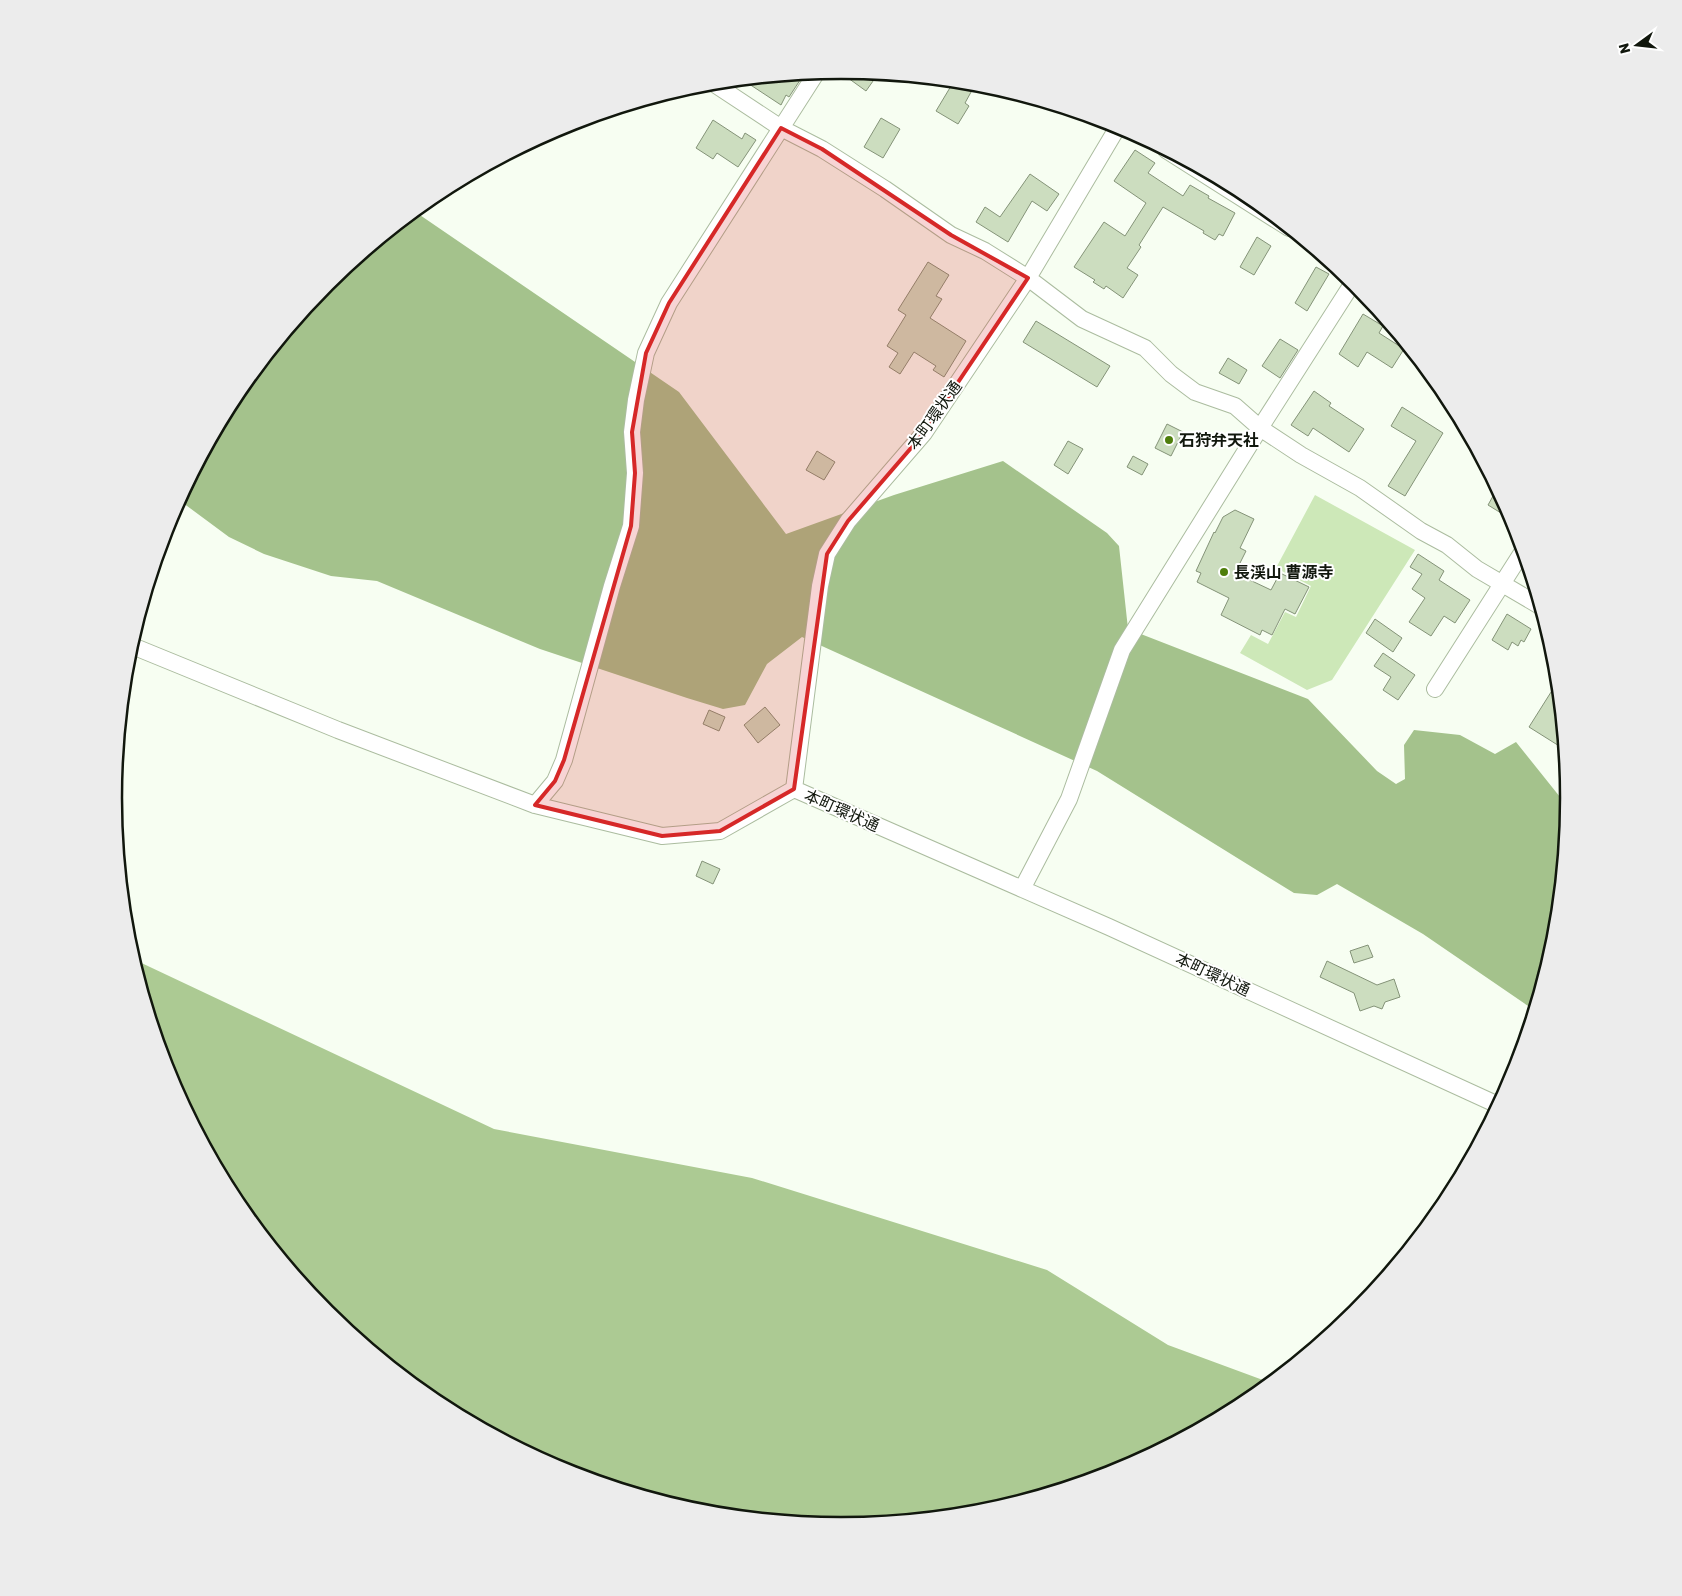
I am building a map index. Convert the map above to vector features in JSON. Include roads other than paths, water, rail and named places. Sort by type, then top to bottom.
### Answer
[{"type":"street","points":[[535,805],[555,781],[564,760],[612,586],[631,526],[635,473],[632,432],[636,400],[646,352],[669,303],[813,80]]},
{"type":"street","points":[[722,89],[781,128],[822,149],[885,189],[951,235],[986,251],[1028,278],[1082,319],[1114,332],[1145,348],[1171,374],[1195,392],[1235,406],[1260,428],[1301,455],[1360,488],[1393,512],[1447,545],[1477,569],[1533,602]]},
{"type":"street","name":"本町環状通","points":[[1115,132],[1028,278],[924,433],[848,521],[828,554],[820,586],[794,789],[1022,889],[1492,1102]]},
{"type":"street","points":[[1022,889],[1068,799],[1122,650],[1260,428],[1350,289]]},
{"type":"street","points":[[1435,689],[1519,558]]},
{"type":"street","points":[[138,648],[338,730],[535,805],[662,836],[720,831],[794,789]]},
{"type":"place","name":"石狩弁天社","points":[[1169,440]]},
{"type":"place","name":"長渓山 曹源寺","points":[[1224,572]]}]
